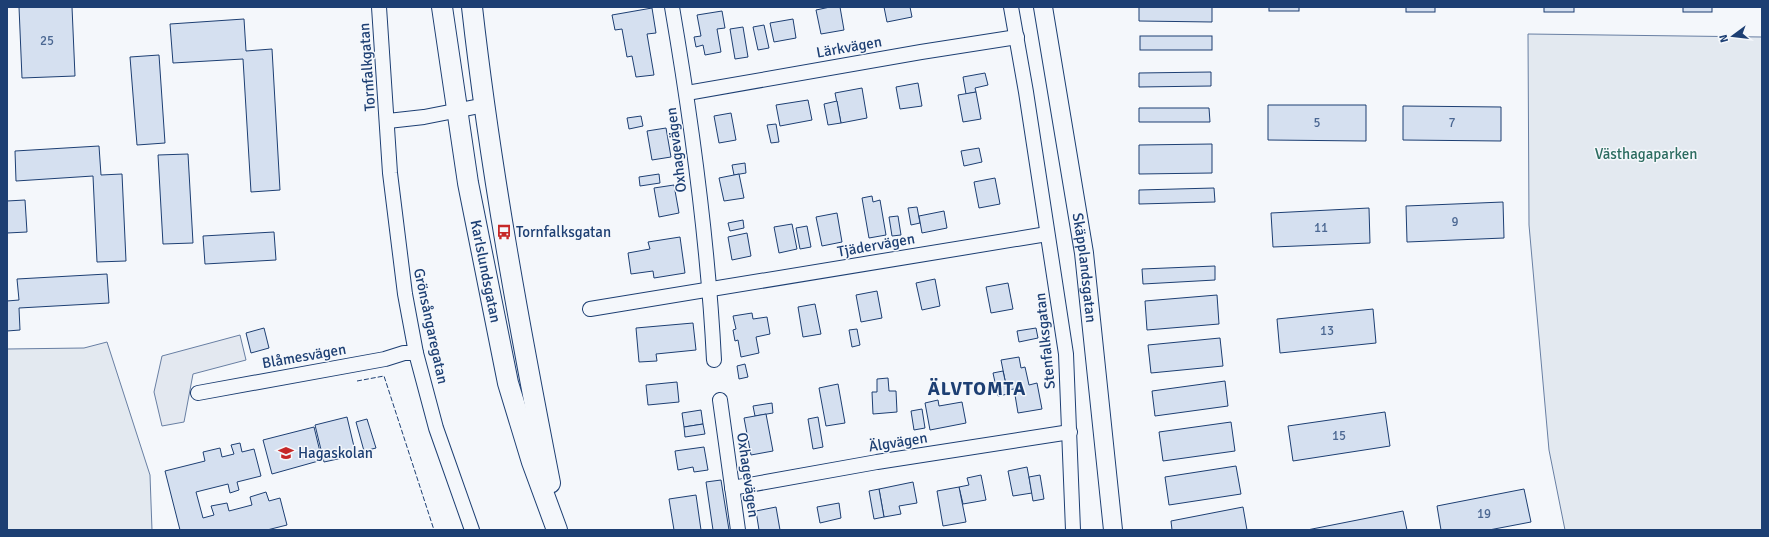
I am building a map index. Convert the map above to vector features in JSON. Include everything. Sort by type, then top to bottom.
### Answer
[{"type":"main road","name":"Karlslundsgatan","points":[[442,7],[456,111],[468,183],[508,383],[532,462],[558,530]]},
{"type":"main road","name":"Karlslundsgatan","points":[[472,7],[504,232],[558,530]]},
{"type":"street","name":"Tornfalkgatan","points":[[379,7],[388,121],[456,111],[485,105]]},
{"type":"street","name":"Oxhagevägen","points":[[672,7],[686,93],[710,288],[714,360]]},
{"type":"street","name":"Stenfalksgatan","points":[[1011,7],[1017,37],[1066,354],[1073,530]]},
{"type":"street","name":"Skäpplandsgatan","points":[[1043,7],[1084,253],[1113,530]]},
{"type":"street","name":"Lärkvägen","points":[[686,93],[913,53],[1017,37]]},
{"type":"street","name":"Grönsångaregatan","points":[[388,121],[390,172],[399,254],[416,353],[436,428],[472,530]]},
{"type":"street","name":"Tjädervägen","points":[[710,288],[769,281],[1047,234]]},
{"type":"street","points":[[590,309],[710,288]]},
{"type":"street","name":"Blåmesvägen","points":[[198,393],[416,353]]},
{"type":"street","name":"Oxhagevägen","points":[[720,400],[738,530]]},
{"type":"street","name":"Älgvägen","points":[[732,488],[877,462],[1070,432]]},
{"type":"green space","name":"Västhagaparken","points":[[1528,34],[1762,37],[1762,530],[1565,530],[1549,450],[1529,225]]},
{"type":"green space","points":[[107,342],[150,475],[152,530],[7,530],[7,349],[84,348]]},
{"type":"shaded area","points":[[240,335],[246,360],[193,374],[184,422],[162,426],[154,392],[162,356]]},
{"type":"building","points":[[19,7],[72,7],[75,76],[22,78]]},
{"type":"building","points":[[830,7],[840,7],[844,30],[821,34],[816,10]]},
{"type":"building","points":[[884,7],[910,7],[912,17],[887,22]]},
{"type":"building","points":[[1139,7],[1212,7],[1212,22],[1139,21]]},
{"type":"building","points":[[1269,7],[1299,7],[1299,11],[1269,11]]},
{"type":"building","points":[[1406,7],[1435,7],[1435,12],[1406,12]]},
{"type":"building","points":[[1544,7],[1574,7],[1574,12],[1544,12]]},
{"type":"building","points":[[1683,7],[1712,7],[1712,12],[1683,12]]},
{"type":"building","points":[[652,8],[656,33],[647,34],[654,75],[636,77],[632,56],[627,57],[622,29],[615,30],[612,15]]},
{"type":"building","points":[[722,11],[725,28],[717,29],[721,52],[705,55],[703,45],[696,47],[694,37],[701,36],[697,15]]},
{"type":"building","points":[[244,19],[246,51],[272,49],[280,190],[251,192],[243,59],[173,63],[170,24]]},
{"type":"building","points":[[793,19],[796,38],[774,42],[770,23]]},
{"type":"building","points":[[764,25],[769,48],[758,50],[753,27]]},
{"type":"building","points":[[743,27],[748,57],[735,59],[730,29]]},
{"type":"building","points":[[1140,36],[1212,36],[1212,50],[1140,50]]},
{"type":"building","points":[[159,55],[165,143],[137,145],[130,57]]},
{"type":"building","points":[[1211,72],[1211,86],[1139,87],[1139,73]]},
{"type":"building","points":[[985,73],[988,85],[975,88],[976,92],[966,94],[963,77]]},
{"type":"building","points":[[918,83],[922,106],[900,109],[896,87]]},
{"type":"building","points":[[862,88],[867,118],[841,123],[835,93]]},
{"type":"building","points":[[976,92],[981,119],[963,122],[958,95]]},
{"type":"building","points":[[808,100],[812,120],[780,126],[776,105]]},
{"type":"building","points":[[837,101],[841,123],[828,125],[824,104]]},
{"type":"building","points":[[1268,105],[1366,105],[1366,141],[1268,140]]},
{"type":"building","points":[[1403,106],[1501,107],[1501,141],[1403,140]]},
{"type":"building","points":[[1139,108],[1209,108],[1210,122],[1139,122]]},
{"type":"building","points":[[731,113],[736,140],[719,143],[714,116]]},
{"type":"building","points":[[641,116],[643,126],[629,129],[627,118]]},
{"type":"building","points":[[776,124],[779,142],[771,143],[767,125]]},
{"type":"building","points":[[666,128],[671,157],[652,160],[647,131]]},
{"type":"building","points":[[1212,144],[1212,173],[1139,174],[1139,145]]},
{"type":"building","points":[[99,146],[101,175],[122,174],[126,261],[97,262],[93,176],[16,181],[15,151]]},
{"type":"building","points":[[979,148],[982,162],[964,166],[961,151]]},
{"type":"building","points":[[188,154],[193,243],[163,244],[158,155]]},
{"type":"building","points":[[745,163],[746,173],[734,175],[732,165]]},
{"type":"building","points":[[659,174],[660,183],[640,186],[639,177]]},
{"type":"building","points":[[739,174],[744,198],[724,201],[719,178]]},
{"type":"building","points":[[995,178],[1000,204],[979,208],[974,182]]},
{"type":"building","points":[[674,185],[679,213],[659,217],[654,188]]},
{"type":"building","points":[[1214,188],[1215,202],[1139,204],[1139,190]]},
{"type":"building","points":[[872,196],[873,202],[880,200],[886,235],[869,238],[862,198]]},
{"type":"building","points":[[25,200],[27,232],[7,233],[7,201]]},
{"type":"building","points":[[1503,202],[1504,238],[1407,242],[1406,206]]},
{"type":"building","points":[[917,207],[920,223],[911,225],[908,208]]},
{"type":"building","points":[[1369,208],[1370,243],[1273,247],[1271,213]]},
{"type":"building","points":[[944,211],[947,228],[922,233],[919,216]]},
{"type":"building","points":[[837,213],[842,242],[822,246],[816,217]]},
{"type":"building","points":[[898,216],[901,235],[892,236],[889,217]]},
{"type":"building","points":[[743,220],[744,228],[730,231],[728,223]]},
{"type":"building","points":[[792,224],[797,249],[779,253],[774,227]]},
{"type":"building","points":[[807,226],[811,247],[800,249],[796,228]]},
{"type":"building","points":[[274,232],[276,260],[205,264],[203,236]]},
{"type":"building","points":[[747,233],[751,256],[732,260],[728,237]]},
{"type":"building","points":[[680,237],[685,273],[654,278],[653,271],[631,274],[628,253],[650,249],[648,242]]},
{"type":"building","points":[[1215,266],[1215,280],[1143,284],[1142,269]]},
{"type":"building","points":[[107,274],[109,303],[19,308],[20,330],[7,331],[7,301],[19,300],[17,279]]},
{"type":"building","points":[[935,279],[940,306],[922,310],[916,283]]},
{"type":"building","points":[[1008,283],[1013,309],[991,313],[986,287]]},
{"type":"building","points":[[877,291],[882,318],[861,322],[856,295]]},
{"type":"building","points":[[1217,295],[1219,324],[1147,330],[1145,301]]},
{"type":"building","points":[[815,304],[821,334],[803,337],[798,307]]},
{"type":"building","points":[[1373,309],[1376,343],[1280,353],[1277,319]]},
{"type":"building","points":[[752,313],[753,319],[767,317],[770,334],[756,337],[759,353],[741,357],[738,340],[735,341],[733,330],[736,329],[733,316]]},
{"type":"building","points":[[693,323],[696,350],[656,354],[657,361],[639,362],[636,328]]},
{"type":"building","points":[[264,328],[269,348],[251,353],[246,333]]},
{"type":"building","points":[[1036,328],[1038,338],[1019,342],[1017,331]]},
{"type":"building","points":[[857,329],[860,345],[852,347],[849,330]]},
{"type":"building","points":[[1220,338],[1223,366],[1151,373],[1148,345]]},
{"type":"building","points":[[1019,357],[1021,368],[1025,367],[1029,385],[1037,383],[1042,409],[1018,413],[1014,389],[1007,390],[1001,360]]},
{"type":"building","points":[[745,364],[748,377],[739,379],[737,366]]},
{"type":"building","points":[[1003,371],[1008,394],[998,396],[993,373]]},
{"type":"building","points":[[888,378],[889,391],[896,391],[897,412],[873,414],[872,392],[877,392],[877,379]]},
{"type":"building","points":[[1225,381],[1228,406],[1155,416],[1152,391]]},
{"type":"building","points":[[677,382],[679,402],[648,405],[646,385]]},
{"type":"building","points":[[838,384],[845,423],[826,426],[819,388]]},
{"type":"building","points":[[938,400],[939,406],[962,402],[966,423],[930,430],[925,403]]},
{"type":"building","points":[[772,403],[773,413],[755,416],[753,406]]},
{"type":"building","points":[[922,409],[925,428],[914,430],[911,411]]},
{"type":"building","points":[[701,410],[703,424],[684,427],[682,413]]},
{"type":"building","points":[[1385,412],[1390,446],[1293,461],[1288,426]]},
{"type":"building","points":[[766,414],[773,451],[751,455],[744,418]]},
{"type":"building","points":[[347,417],[356,455],[324,462],[315,425]]},
{"type":"building","points":[[818,417],[823,447],[813,449],[808,419]]},
{"type":"building","points":[[367,419],[376,448],[364,451],[356,422]]},
{"type":"building","points":[[1231,422],[1235,451],[1163,461],[1159,432]]},
{"type":"building","points":[[703,424],[705,434],[685,437],[684,427]]},
{"type":"building","points":[[314,427],[322,460],[272,474],[263,440]]},
{"type":"building","points":[[240,443],[242,452],[254,449],[261,476],[237,482],[239,490],[230,493],[228,484],[196,492],[203,518],[214,515],[211,506],[227,503],[229,511],[252,505],[250,497],[266,492],[269,501],[280,498],[287,525],[267,530],[180,530],[165,471],[205,461],[203,452],[220,448],[222,457],[234,454],[231,445]]},
{"type":"building","points":[[704,447],[708,470],[694,472],[693,467],[678,470],[675,451]]},
{"type":"building","points":[[1236,466],[1241,494],[1169,505],[1165,477]]},
{"type":"building","points":[[1027,467],[1032,493],[1013,496],[1008,471]]},
{"type":"building","points":[[981,475],[986,500],[963,504],[959,487],[969,485],[967,478]]},
{"type":"building","points":[[1040,475],[1044,499],[1033,501],[1029,477]]},
{"type":"building","points":[[721,480],[729,530],[713,530],[706,482]]},
{"type":"building","points":[[913,482],[917,503],[899,506],[901,514],[884,517],[879,489]]},
{"type":"building","points":[[959,487],[966,522],[943,526],[937,491]]},
{"type":"building","points":[[879,489],[884,517],[874,519],[869,491]]},
{"type":"building","points":[[1524,489],[1531,522],[1489,530],[1441,530],[1437,506]]},
{"type":"building","points":[[696,495],[701,530],[674,530],[669,499]]},
{"type":"building","points":[[839,503],[841,518],[820,523],[817,507]]},
{"type":"building","points":[[776,507],[780,530],[759,530],[756,511]]},
{"type":"building","points":[[1243,507],[1247,530],[1172,530],[1171,521]]},
{"type":"building","points":[[1403,511],[1407,530],[1307,530]]},
{"type":"fence","points":[[357,381],[384,376],[434,530]]},
{"type":"place","name":"Tornfalksgatan","points":[[504,232]]},
{"type":"place","name":"Hagaskolan","points":[[286,453]]},
{"type":"district","name":"ÄLVTOMTA","points":[[977,389]]}]
